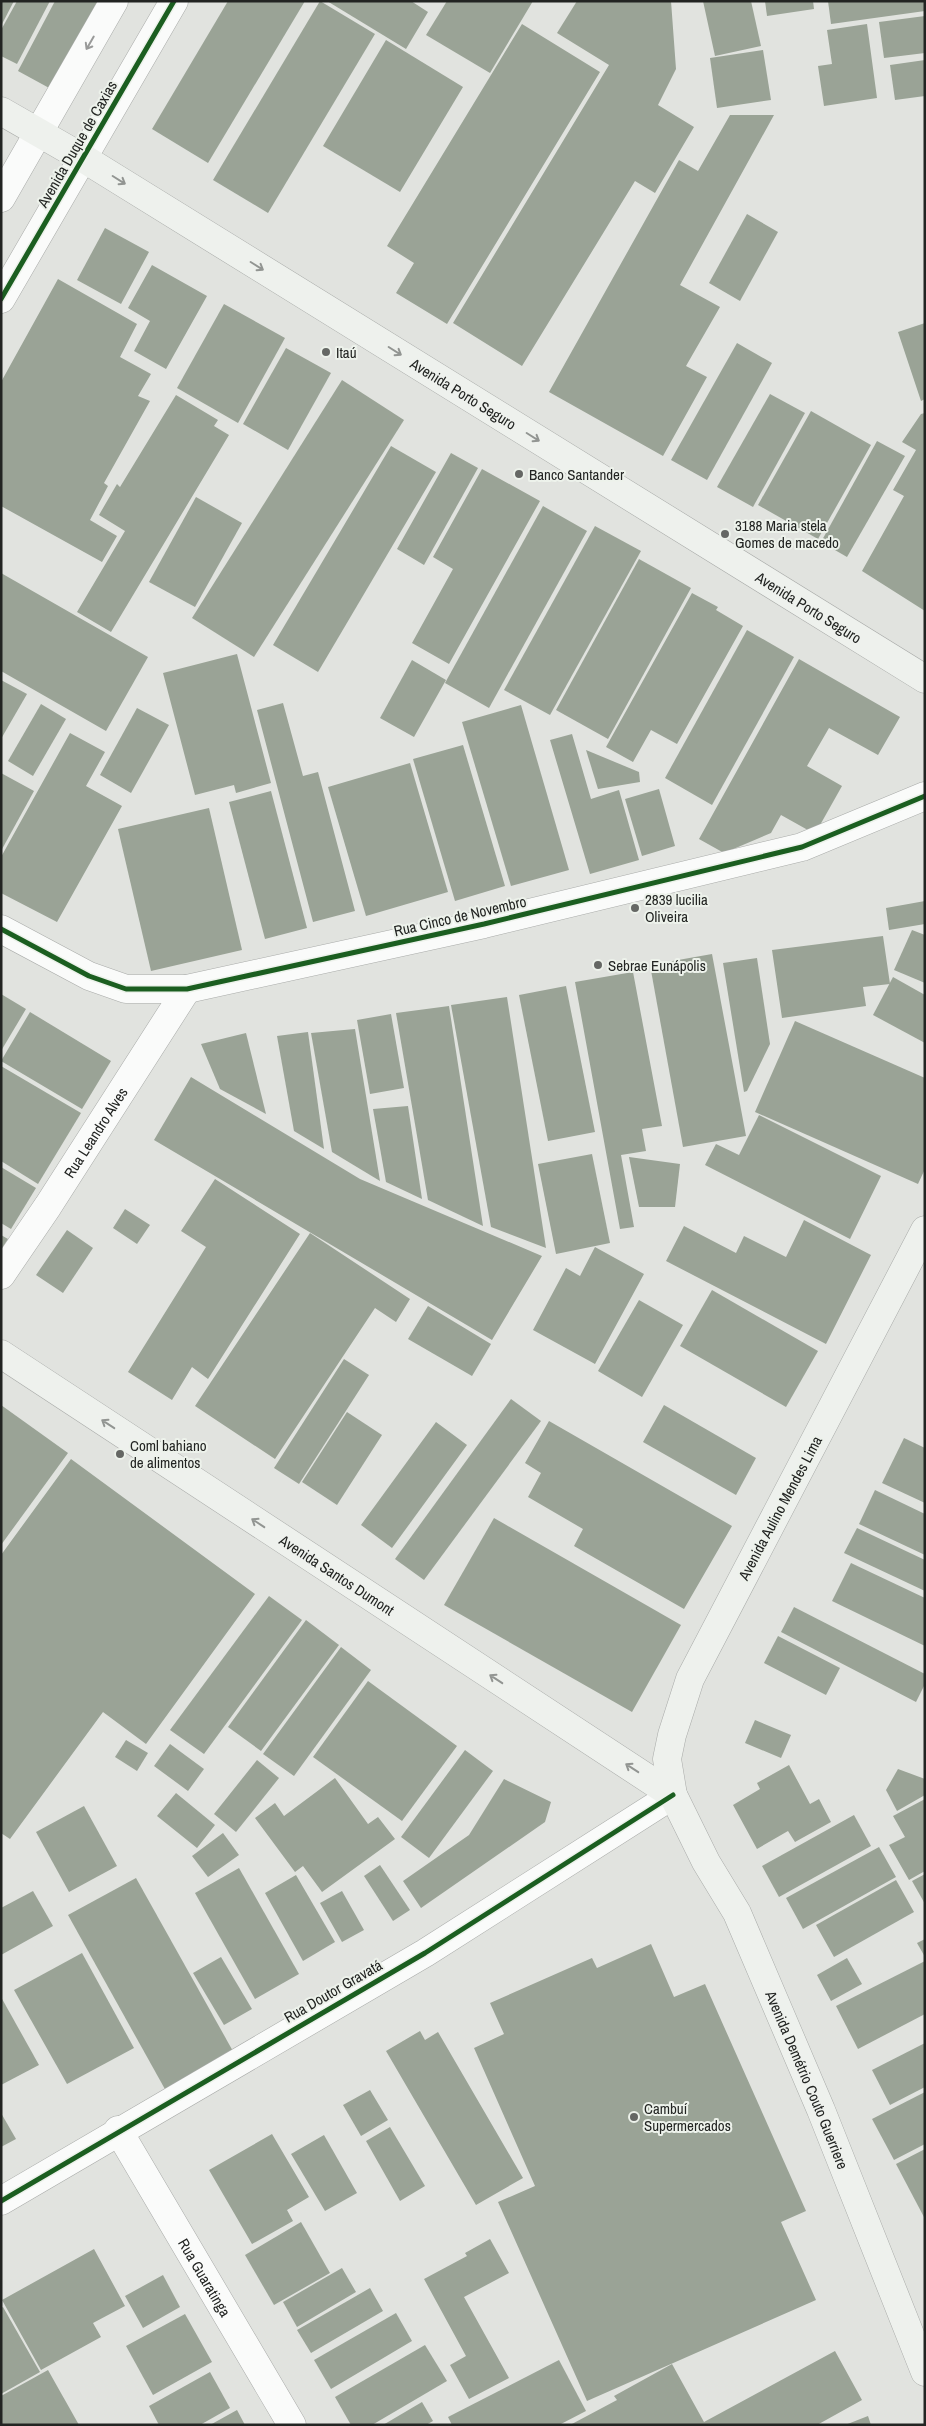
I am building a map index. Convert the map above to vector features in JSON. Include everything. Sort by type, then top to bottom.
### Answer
[{"type":"main road","name":"Avenida Porto Seguro","points":[[1,111],[83,158],[925,679]]},
{"type":"main road","name":"Avenida Aulino Mendes Lima","points":[[673,1795],[667,1759],[672,1735],[690,1679],[925,1230]]},
{"type":"main road","name":"Avenida Santos Dumont","points":[[1,1354],[673,1795]]},
{"type":"main road","name":"Avenida Demétrio Couto Guerriere","points":[[673,1795],[706,1862],[736,1913],[917,2329],[925,2372]]},
{"type":"street","points":[[1,198],[114,1]]},
{"type":"street","name":"Avenida Duque de Caxias","points":[[1,299],[174,1]]},
{"type":"street","name":"Rua Cinco de Novembro","points":[[1,929],[89,976],[126,989],[187,989],[484,924],[802,847],[925,796]]},
{"type":"street","name":"Rua Leandro Alves","points":[[1,1275],[48,1206],[187,989]]},
{"type":"street","name":"Rua Doutor Gravatá","points":[[1,2200],[425,1952],[673,1795]]},
{"type":"street","name":"Rua Guaratinga","points":[[118,2130],[292,2425]]},
{"type":"building","points":[[1,1],[14,1],[1,26]]},
{"type":"building","points":[[17,1],[50,1],[17,64],[1,56],[1,30]]},
{"type":"building","points":[[55,1],[99,1],[51,89],[18,71]]},
{"type":"building","points":[[228,1],[305,1],[208,163],[152,129]]},
{"type":"building","points":[[320,1],[375,34],[268,213],[213,180]]},
{"type":"building","points":[[327,1],[411,1],[428,12],[406,49]]},
{"type":"building","points":[[447,1],[533,1],[490,73],[426,35]]},
{"type":"building","points":[[577,1],[671,1],[676,69],[658,105],[694,127],[655,193],[635,181],[522,366],[453,323],[609,65],[557,33]]},
{"type":"building","points":[[703,1],[751,1],[761,46],[715,56]]},
{"type":"building","points":[[765,1],[813,1],[814,9],[767,16]]},
{"type":"building","points":[[828,1],[925,1],[925,11],[831,24]]},
{"type":"building","points":[[925,16],[925,53],[884,58],[879,22]]},
{"type":"building","points":[[522,24],[600,72],[447,324],[396,293],[414,263],[387,246]]},
{"type":"building","points":[[867,24],[877,98],[824,106],[818,66],[832,64],[827,30]]},
{"type":"building","points":[[386,40],[463,87],[400,192],[323,146]]},
{"type":"building","points":[[763,50],[771,100],[717,108],[710,58]]},
{"type":"building","points":[[925,60],[925,96],[895,100],[890,65]]},
{"type":"building","points":[[730,115],[774,115],[680,285],[720,307],[686,366],[707,377],[663,456],[549,392],[679,160],[698,171]]},
{"type":"building","points":[[747,214],[778,232],[740,301],[709,283]]},
{"type":"building","points":[[105,228],[149,252],[121,304],[77,280]]},
{"type":"building","points":[[152,265],[207,296],[166,369],[134,351],[150,321],[128,308]]},
{"type":"building","points":[[58,279],[137,324],[120,357],[151,374],[138,396],[150,401],[104,483],[108,486],[90,520],[117,536],[102,562],[1,506],[1,382]]},
{"type":"building","points":[[224,304],[285,338],[238,423],[177,388]]},
{"type":"building","points":[[925,323],[925,399],[921,401],[898,332]]},
{"type":"building","points":[[737,343],[772,363],[707,480],[671,460]]},
{"type":"building","points":[[286,348],[331,373],[288,450],[243,424]]},
{"type":"building","points":[[342,380],[404,420],[254,657],[192,618]]},
{"type":"building","points":[[770,394],[805,413],[753,507],[717,487]]},
{"type":"building","points":[[176,395],[218,420],[214,426],[229,435],[111,632],[77,612],[125,531],[99,515],[117,484],[120,487]]},
{"type":"building","points":[[811,411],[871,445],[818,539],[758,505]]},
{"type":"building","points":[[925,413],[925,611],[862,571],[904,496],[893,490],[916,450],[902,442],[921,414]]},
{"type":"building","points":[[877,441],[905,456],[847,557],[821,542]]},
{"type":"building","points":[[391,446],[436,472],[318,672],[273,645]]},
{"type":"building","points":[[451,453],[478,468],[424,565],[397,549]]},
{"type":"building","points":[[482,469],[540,501],[449,664],[412,643],[453,569],[433,557]]},
{"type":"building","points":[[196,497],[242,523],[195,607],[149,582]]},
{"type":"building","points":[[543,506],[587,531],[489,708],[445,683]]},
{"type":"building","points":[[595,526],[641,551],[550,715],[504,690]]},
{"type":"building","points":[[639,559],[691,588],[608,739],[556,710]]},
{"type":"building","points":[[1,573],[148,657],[106,731],[1,671]]},
{"type":"building","points":[[692,593],[718,607],[716,610],[743,626],[677,744],[651,730],[633,762],[606,747]]},
{"type":"building","points":[[747,630],[794,657],[712,805],[665,778]]},
{"type":"building","points":[[237,654],[271,783],[236,793],[234,785],[195,795],[163,673]]},
{"type":"building","points":[[799,659],[900,717],[878,755],[829,728],[807,766],[842,786],[815,834],[781,815],[771,833],[724,853],[699,839]]},
{"type":"building","points":[[412,660],[446,680],[414,737],[380,718]]},
{"type":"building","points":[[1,680],[27,694],[1,739]]},
{"type":"building","points":[[283,703],[303,776],[318,772],[355,911],[313,922],[257,710]]},
{"type":"building","points":[[41,704],[66,719],[33,776],[8,761]]},
{"type":"building","points":[[521,705],[569,870],[511,886],[462,722]]},
{"type":"building","points":[[137,708],[169,725],[131,793],[100,775]]},
{"type":"building","points":[[70,733],[105,752],[86,786],[122,806],[57,922],[1,893],[1,857]]},
{"type":"building","points":[[572,734],[591,799],[619,790],[639,860],[590,874],[550,740]]},
{"type":"building","points":[[463,745],[505,886],[455,901],[413,759]]},
{"type":"building","points":[[586,750],[639,772],[640,782],[598,789]]},
{"type":"building","points":[[410,763],[448,892],[366,916],[328,787]]},
{"type":"building","points":[[1,773],[34,791],[1,851]]},
{"type":"building","points":[[659,789],[675,846],[642,856],[625,799]]},
{"type":"building","points":[[271,791],[307,928],[265,939],[229,802]]},
{"type":"building","points":[[209,808],[242,950],[151,971],[118,829]]},
{"type":"building","points":[[925,901],[925,924],[889,930],[886,908]]},
{"type":"building","points":[[912,930],[925,935],[925,983],[894,970]]},
{"type":"building","points":[[883,936],[890,984],[863,987],[866,1006],[782,1018],[772,950]]},
{"type":"building","points":[[712,954],[746,1136],[683,1147],[650,965]]},
{"type":"building","points":[[757,958],[770,1044],[747,1091],[744,1092],[723,963]]},
{"type":"building","points":[[633,972],[662,1126],[642,1129],[646,1151],[621,1155],[634,1227],[620,1229],[575,982]]},
{"type":"building","points":[[893,977],[925,995],[925,1043],[873,1015]]},
{"type":"building","points":[[566,986],[595,1132],[548,1141],[519,995]]},
{"type":"building","points":[[1,994],[26,1009],[1,1051]]},
{"type":"building","points":[[507,997],[546,1248],[491,1227],[451,1005]]},
{"type":"building","points":[[449,1006],[483,1226],[428,1200],[396,1013]]},
{"type":"building","points":[[30,1012],[111,1061],[82,1109],[1,1061]]},
{"type":"building","points":[[391,1014],[404,1088],[370,1094],[357,1020]]},
{"type":"building","points":[[795,1021],[925,1078],[925,1169],[918,1184],[755,1112]]},
{"type":"building","points":[[355,1029],[380,1181],[332,1152],[311,1033]]},
{"type":"building","points":[[308,1032],[324,1149],[294,1131],[277,1036]]},
{"type":"building","points":[[246,1033],[266,1114],[220,1089],[201,1044]]},
{"type":"building","points":[[1,1066],[81,1113],[38,1184],[1,1161]]},
{"type":"building","points":[[191,1077],[360,1179],[542,1256],[492,1340],[154,1140]]},
{"type":"building","points":[[408,1106],[422,1199],[386,1182],[373,1109]]},
{"type":"building","points":[[759,1115],[881,1176],[850,1239],[705,1165],[716,1144],[739,1155]]},
{"type":"building","points":[[592,1154],[610,1243],[556,1254],[538,1164]]},
{"type":"building","points":[[629,1157],[680,1164],[675,1207],[639,1207]]},
{"type":"building","points":[[1,1167],[36,1188],[11,1229],[1,1223]]},
{"type":"building","points":[[215,1179],[300,1234],[208,1379],[192,1367],[172,1400],[128,1372],[206,1247],[181,1231]]},
{"type":"building","points":[[125,1209],[150,1225],[137,1244],[113,1228]]},
{"type":"building","points":[[804,1220],[871,1255],[826,1344],[666,1261],[684,1226],[736,1253],[744,1236],[786,1257]]},
{"type":"building","points":[[67,1230],[93,1248],[63,1293],[36,1275]]},
{"type":"building","points":[[310,1233],[410,1299],[396,1322],[375,1308],[275,1459],[195,1406]]},
{"type":"building","points":[[1,1235],[8,1239],[1,1250]]},
{"type":"building","points":[[595,1247],[644,1274],[595,1364],[533,1330],[566,1268],[580,1276]]},
{"type":"building","points":[[712,1290],[818,1351],[786,1407],[680,1346]]},
{"type":"building","points":[[639,1300],[683,1325],[642,1397],[598,1371]]},
{"type":"building","points":[[428,1306],[491,1344],[472,1376],[408,1339]]},
{"type":"building","points":[[344,1359],[369,1375],[299,1484],[274,1468]]},
{"type":"building","points":[[511,1399],[541,1421],[424,1580],[395,1559]]},
{"type":"building","points":[[1,1405],[68,1453],[1,1545]]},
{"type":"building","points":[[664,1405],[756,1458],[736,1495],[643,1442]]},
{"type":"building","points":[[347,1412],[382,1435],[337,1505],[302,1482]]},
{"type":"building","points":[[549,1421],[732,1526],[684,1609],[574,1546],[583,1529],[528,1497],[541,1473],[525,1463]]},
{"type":"building","points":[[436,1422],[467,1445],[392,1548],[361,1525]]},
{"type":"building","points":[[904,1438],[925,1448],[925,1503],[882,1483]]},
{"type":"building","points":[[71,1459],[255,1594],[146,1744],[103,1712],[10,1839],[1,1833],[1,1555]]},
{"type":"building","points":[[875,1490],[925,1514],[925,1555],[859,1524]]},
{"type":"building","points":[[494,1518],[681,1625],[632,1712],[444,1605]]},
{"type":"building","points":[[857,1528],[925,1560],[925,1591],[844,1553]]},
{"type":"building","points":[[851,1563],[925,1598],[925,1646],[832,1601]]},
{"type":"building","points":[[269,1596],[302,1620],[204,1754],[170,1730]]},
{"type":"building","points":[[794,1607],[925,1674],[925,1684],[916,1702],[781,1632]]},
{"type":"building","points":[[306,1620],[339,1645],[261,1751],[228,1727]]},
{"type":"building","points":[[778,1636],[840,1668],[826,1695],[764,1663]]},
{"type":"building","points":[[341,1647],[371,1670],[294,1776],[263,1754]]},
{"type":"building","points":[[368,1681],[457,1746],[402,1821],[313,1757]]},
{"type":"building","points":[[755,1720],[791,1735],[781,1758],[745,1743]]},
{"type":"building","points":[[126,1740],[148,1753],[137,1771],[115,1757]]},
{"type":"building","points":[[170,1744],[204,1769],[188,1791],[154,1766]]},
{"type":"building","points":[[465,1750],[493,1771],[429,1858],[401,1837]]},
{"type":"building","points":[[257,1760],[279,1778],[236,1832],[214,1814]]},
{"type":"building","points":[[789,1765],[810,1804],[819,1799],[831,1822],[795,1842],[788,1831],[757,1849],[733,1805],[760,1789],[757,1783]]},
{"type":"building","points":[[898,1769],[925,1779],[925,1795],[897,1811],[886,1790]]},
{"type":"building","points":[[335,1778],[368,1824],[378,1817],[395,1839],[322,1892],[303,1866],[295,1872],[255,1818],[275,1803],[284,1816]]},
{"type":"building","points":[[504,1779],[551,1802],[545,1822],[421,1908],[403,1881],[469,1835]]},
{"type":"building","points":[[176,1793],[215,1825],[197,1848],[157,1816]]},
{"type":"building","points":[[925,1799],[925,1871],[909,1880],[889,1845],[905,1837],[893,1816]]},
{"type":"building","points":[[84,1806],[117,1866],[69,1892],[36,1832]]},
{"type":"building","points":[[854,1815],[871,1846],[779,1897],[762,1866]]},
{"type":"building","points":[[223,1833],[239,1855],[208,1877],[192,1856]]},
{"type":"building","points":[[879,1847],[896,1877],[803,1929],[786,1898]]},
{"type":"building","points":[[380,1865],[410,1910],[393,1921],[364,1876]]},
{"type":"building","points":[[239,1868],[299,1974],[255,1999],[195,1893]]},
{"type":"building","points":[[925,1874],[925,1904],[912,1881]]},
{"type":"building","points":[[296,1875],[335,1942],[303,1961],[265,1893]]},
{"type":"building","points":[[136,1878],[234,2053],[166,2091],[68,1915]]},
{"type":"building","points":[[896,1880],[914,1912],[834,1957],[816,1925]]},
{"type":"building","points":[[33,1891],[53,1926],[1,1955],[1,1908]]},
{"type":"building","points":[[342,1891],[364,1930],[342,1942],[320,1903]]},
{"type":"building","points":[[925,1939],[925,1957],[917,1943]]},
{"type":"building","name":"Cambuí Supermercados","points":[[651,1944],[674,1997],[705,1984],[806,2211],[781,2222],[816,2300],[587,2401],[498,2202],[535,2186],[474,2048],[504,2034],[490,2003],[592,1958],[597,1968]]},
{"type":"building","points":[[82,1953],[134,2048],[67,2084],[14,1990]]},
{"type":"building","points":[[221,1957],[252,2009],[224,2025],[193,1973]]},
{"type":"building","points":[[847,1958],[862,1984],[831,2001],[817,1975]]},
{"type":"building","points":[[925,1961],[925,2014],[858,2049],[836,2006]]},
{"type":"building","points":[[1,1997],[39,2065],[1,2085]]},
{"type":"building","points":[[420,2031],[425,2040],[438,2032],[523,2178],[476,2205],[386,2051]]},
{"type":"building","points":[[925,2043],[925,2087],[890,2105],[872,2070]]},
{"type":"building","points":[[370,2090],[388,2120],[361,2136],[343,2105]]},
{"type":"building","points":[[925,2092],[925,2144],[894,2160],[872,2119]]},
{"type":"building","points":[[1,2113],[16,2139],[1,2147]]},
{"type":"building","points":[[390,2127],[425,2186],[400,2201],[366,2141]]},
{"type":"building","points":[[272,2134],[309,2197],[287,2210],[293,2221],[252,2244],[209,2170]]},
{"type":"building","points":[[324,2135],[357,2193],[325,2211],[291,2154]]},
{"type":"building","points":[[925,2149],[925,2219],[896,2164]]},
{"type":"building","points":[[301,2222],[330,2273],[274,2305],[245,2255]]},
{"type":"building","points":[[490,2239],[509,2273],[464,2297],[509,2378],[469,2399],[450,2365],[466,2356],[424,2279],[467,2256],[465,2253]]},
{"type":"building","points":[[94,2249],[125,2306],[93,2323],[101,2337],[41,2370],[2,2300]]},
{"type":"building","points":[[342,2268],[356,2292],[297,2327],[283,2302]]},
{"type":"building","points":[[163,2275],[180,2307],[143,2328],[125,2296]]},
{"type":"building","points":[[370,2288],[383,2311],[311,2353],[297,2330]]},
{"type":"building","points":[[3,2307],[40,2372],[1,2394],[1,2308]]},
{"type":"building","points":[[396,2313],[412,2341],[331,2389],[314,2360]]},
{"type":"building","points":[[185,2314],[212,2362],[153,2395],[126,2346]]},
{"type":"building","points":[[425,2345],[447,2381],[372,2425],[351,2425],[335,2397]]},
{"type":"building","points":[[835,2351],[862,2400],[817,2425],[570,2425],[617,2400],[614,2396],[672,2364],[704,2422]]},
{"type":"building","points":[[559,2360],[586,2411],[559,2425],[452,2425],[448,2417]]},
{"type":"building","points":[[48,2370],[79,2425],[1,2425],[1,2396]]},
{"type":"building","points":[[210,2372],[230,2408],[200,2425],[159,2425],[149,2406]]},
{"type":"building","points":[[422,2402],[433,2421],[426,2425],[383,2425]]},
{"type":"building","points":[[237,2410],[245,2425],[210,2425]]},
{"type":"building","points":[[868,2416],[871,2425],[845,2425]]},
{"type":"cycle path","points":[[1,299],[174,1]]},
{"type":"cycle path","points":[[1,929],[89,976],[126,989],[187,989],[484,924],[802,847],[925,796]]},
{"type":"cycle path","points":[[1,2201],[425,1953],[673,1795]]},
{"type":"place","name":"Itaú","points":[[326,352]]},
{"type":"place","name":"Banco Santander","points":[[519,474]]},
{"type":"place","name":"3188 Maria stela Gomes de macedo","points":[[725,534]]},
{"type":"place","name":"2839 lucilia Oliveira","points":[[635,908]]},
{"type":"place","name":"Sebrae Eunápolis","points":[[598,965]]},
{"type":"place","name":"Coml bahiano de alimentos","points":[[120,1454]]},
{"type":"place","name":"Cambuí Supermercados","points":[[634,2117]]}]
